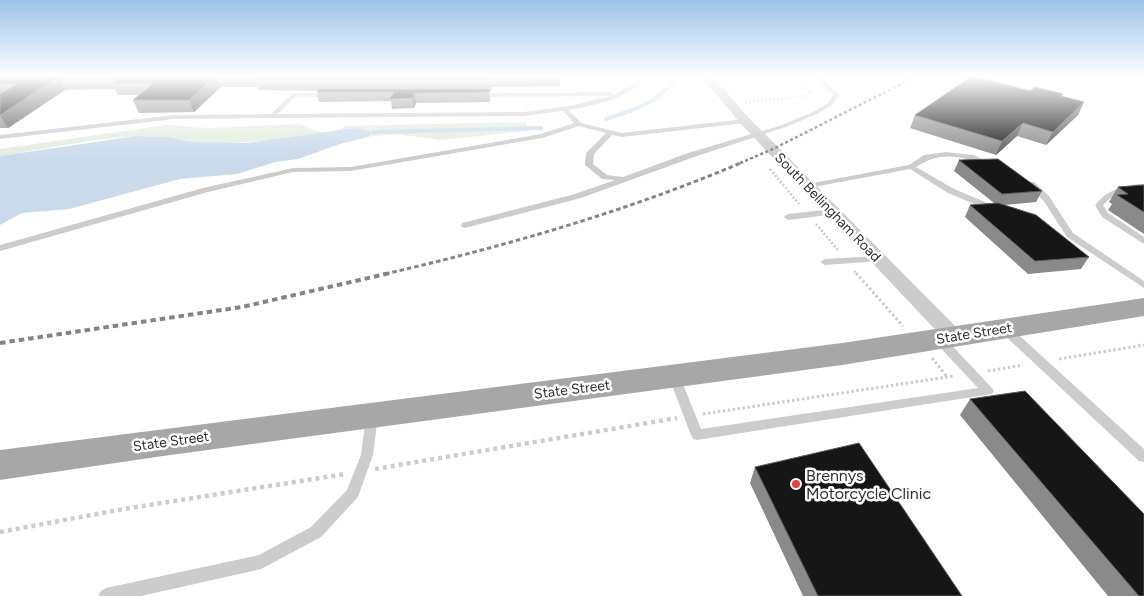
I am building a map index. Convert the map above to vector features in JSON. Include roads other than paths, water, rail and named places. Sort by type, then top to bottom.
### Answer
[{"type":"main road","name":"State Street","points":[[0,465],[937,339],[1144,307]]},
{"type":"street","name":"South Bellingham Road","points":[[731,104],[878,259],[937,339]]},
{"type":"lane","points":[[274,115],[285,104]]},
{"type":"lane","points":[[0,137],[174,117],[523,114],[566,110],[591,104]]},
{"type":"lane","points":[[465,225],[578,196],[758,134],[817,112],[830,104]]},
{"type":"lane","points":[[566,110],[579,124],[610,133],[622,134],[745,121]]},
{"type":"lane","points":[[0,248],[206,190],[293,170],[351,169],[542,136],[579,124]]},
{"type":"lane","points":[[610,133],[590,153],[589,165],[605,177],[623,179]]},
{"type":"lane","points":[[808,186],[911,167],[927,157],[946,154],[970,156],[1002,168]]},
{"type":"lane","points":[[911,167],[951,191],[1006,214]]},
{"type":"lane","points":[[1026,181],[1034,185],[1046,198],[1070,235]]},
{"type":"lane","points":[[1144,186],[1136,186],[1105,196],[1099,205],[1104,215],[1144,241]]},
{"type":"lane","points":[[788,217],[833,212]]},
{"type":"lane","points":[[1052,229],[1070,235],[1144,285]]},
{"type":"lane","points":[[825,262],[878,259]]},
{"type":"lane","points":[[1004,328],[1144,457]]},
{"type":"lane","points":[[674,375],[697,435],[988,391],[937,339]]},
{"type":"lane","points":[[106,596],[261,562],[316,532],[352,494],[366,455],[372,415]]},
{"type":"water","points":[[355,128],[373,132],[368,137],[340,144],[298,159],[275,162],[237,174],[180,179],[69,209],[22,213],[0,225],[0,156],[136,136],[165,137],[194,142],[247,143]]},
{"type":"waterway","points":[[606,119],[646,104]]},
{"type":"waterway","points":[[373,132],[541,128]]},
{"type":"railway","points":[[740,163],[773,149],[862,104]]},
{"type":"railway","points":[[385,274],[476,252],[611,212],[700,180],[743,162]]},
{"type":"railway","points":[[0,343],[242,307],[390,273]]},
{"type":"place","name":"Brennys Motorcycle Clinic","points":[[796,484]]}]
